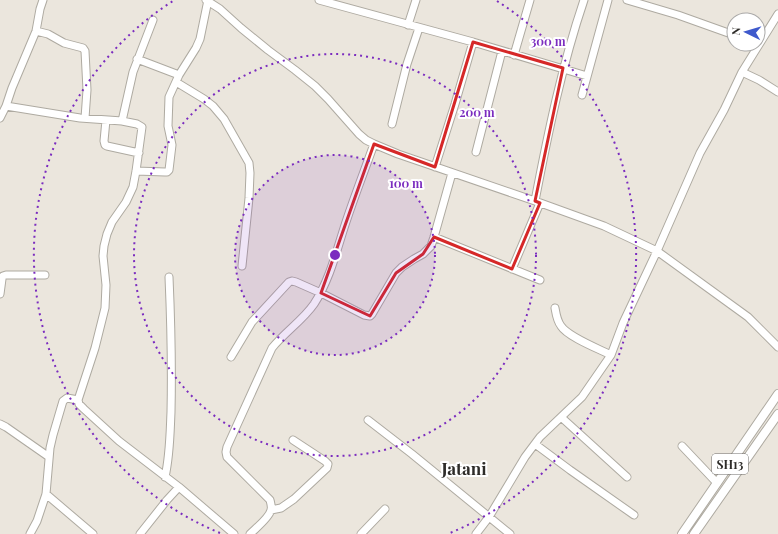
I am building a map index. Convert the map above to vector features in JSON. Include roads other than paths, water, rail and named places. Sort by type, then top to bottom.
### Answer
[{"type":"main road","name":"SH13","points":[[682,534],[778,394]]},
{"type":"main road","name":"SH13","points":[[694,534],[778,414]]},
{"type":"street","points":[[0,118],[36,30],[43,0]]},
{"type":"street","points":[[136,170],[165,172],[169,170],[172,145],[168,126],[168,100],[177,78],[200,39],[208,0],[240,28],[315,86],[366,140],[435,167],[604,226],[657,251],[748,317],[778,347]]},
{"type":"street","points":[[319,0],[473,42],[587,76]]},
{"type":"street","points":[[408,25],[416,0]]},
{"type":"street","points":[[514,55],[530,0]]},
{"type":"street","points":[[512,269],[537,202],[545,149],[563,68],[584,0]]},
{"type":"street","points":[[582,95],[608,0]]},
{"type":"street","points":[[627,0],[678,15],[726,32]]},
{"type":"street","points":[[766,32],[778,14]]},
{"type":"street","points":[[122,121],[137,59],[153,20]]},
{"type":"street","points":[[392,124],[407,64],[419,28]]},
{"type":"street","points":[[36,30],[48,34],[64,43],[83,48],[85,51],[87,90],[85,118]]},
{"type":"street","points":[[435,167],[473,42]]},
{"type":"street","points":[[476,152],[502,51]]},
{"type":"street","points":[[476,534],[489,517],[525,457],[540,437],[582,397],[611,355],[623,323],[657,251],[700,153],[754,52]]},
{"type":"street","points":[[137,59],[177,78],[213,106],[224,119],[248,163],[250,173],[249,198],[242,266]]},
{"type":"street","points":[[742,72],[759,80],[778,92]]},
{"type":"street","points":[[6,106],[85,118],[122,121],[137,124],[142,127],[136,170],[130,195],[112,222],[104,246],[103,256],[106,285],[105,308],[95,348],[78,400],[79,404],[119,441],[179,487],[234,534]]},
{"type":"street","points":[[106,120],[105,145],[139,152]]},
{"type":"street","points":[[250,534],[269,516],[272,506],[270,500],[230,461],[227,457],[227,447],[272,348],[313,305],[321,292],[374,144]]},
{"type":"street","points":[[231,356],[252,322],[289,282],[292,281],[321,292],[364,315],[370,316],[396,273],[402,267],[423,254],[431,246],[452,172]]},
{"type":"street","points":[[434,237],[540,280]]},
{"type":"street","points":[[0,294],[3,276],[45,275]]},
{"type":"street","points":[[165,476],[169,454],[172,382],[172,338],[169,277]]},
{"type":"street","points":[[555,308],[561,327],[574,336],[611,355]]},
{"type":"street","points":[[30,534],[37,521],[46,494],[49,457],[53,435],[63,401],[67,398],[78,400]]},
{"type":"street","points":[[560,417],[627,477]]},
{"type":"street","points":[[368,420],[510,534]]},
{"type":"street","points":[[0,424],[49,457]]},
{"type":"street","points":[[271,510],[281,508],[294,499],[325,471],[328,464],[326,461],[293,440]]},
{"type":"street","points":[[535,444],[634,515]]},
{"type":"street","points":[[682,446],[718,483]]},
{"type":"street","points":[[140,534],[179,487]]},
{"type":"street","points":[[46,494],[93,534]]},
{"type":"street","points":[[361,534],[385,509]]},
{"type":"district","name":"Jatani","points":[[464,468]]}]
